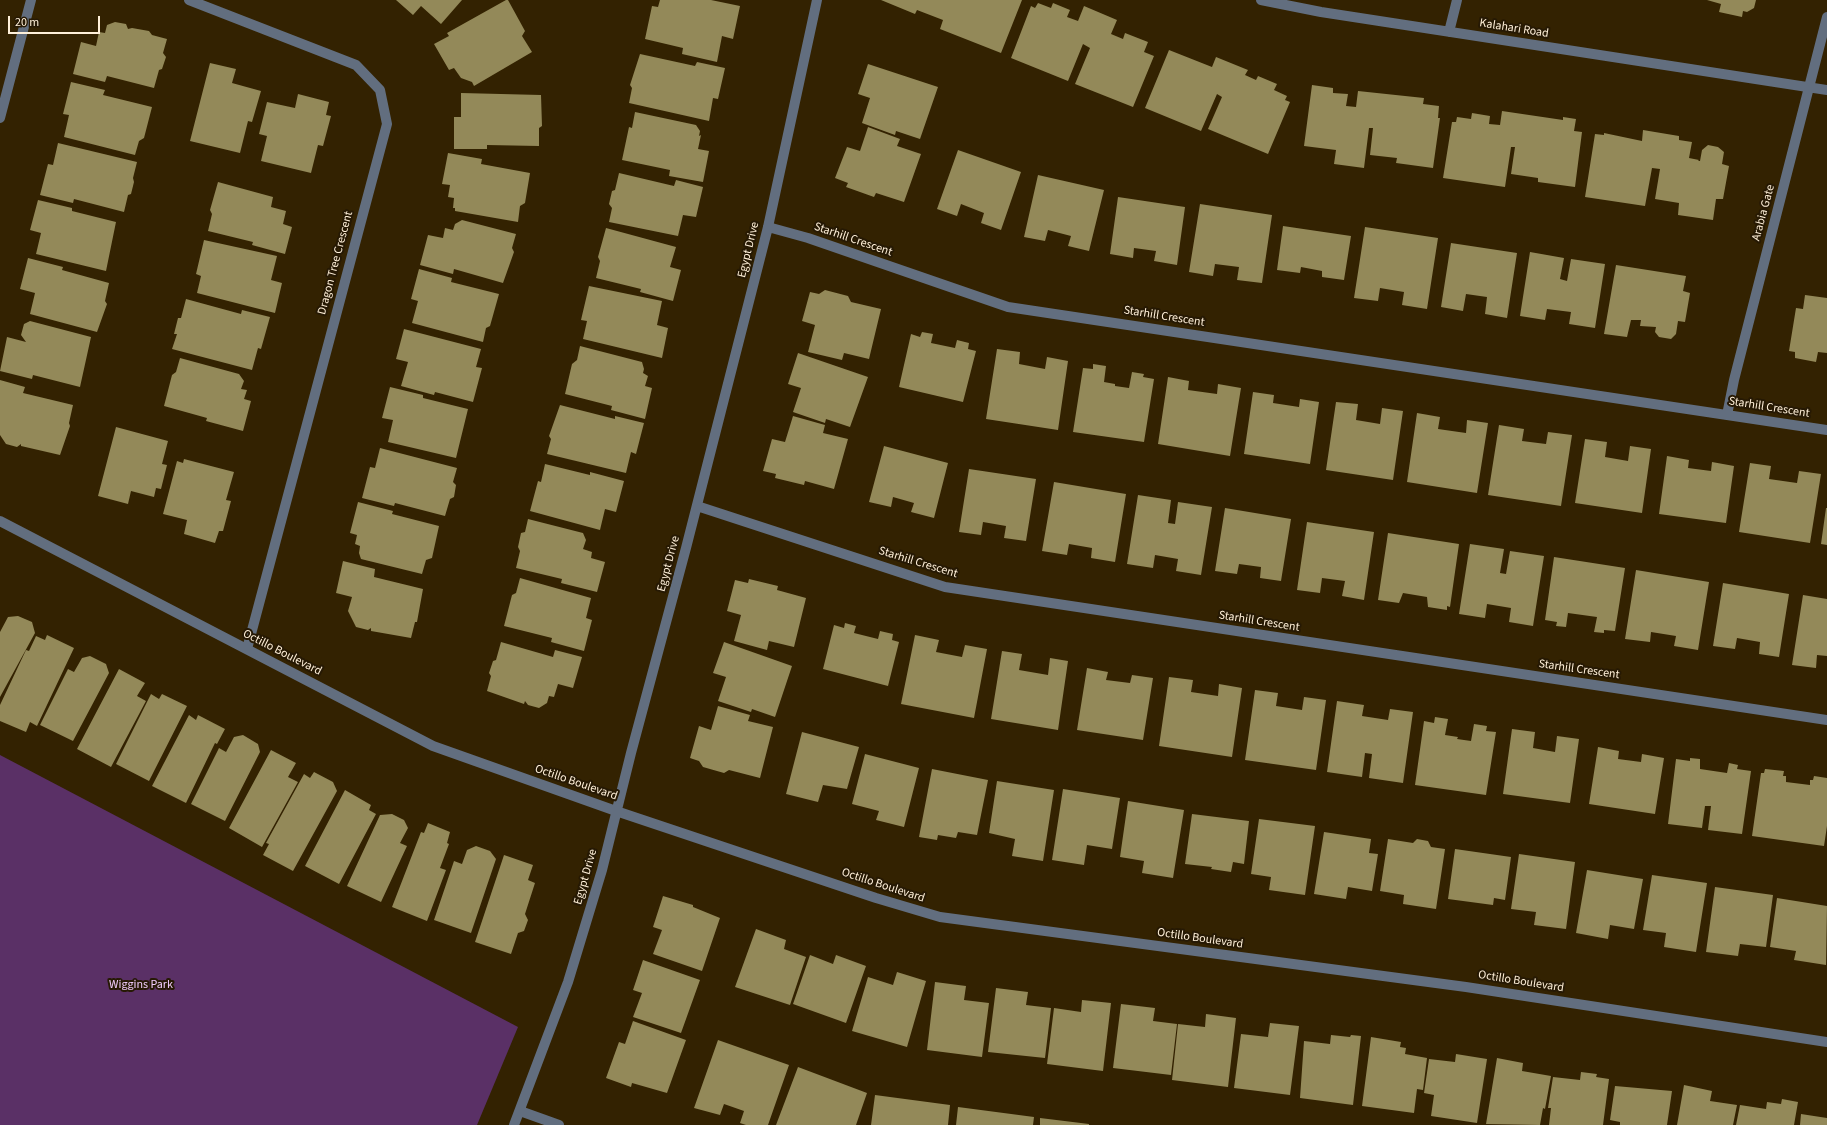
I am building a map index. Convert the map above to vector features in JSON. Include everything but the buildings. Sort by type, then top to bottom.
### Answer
[{"type":"street","points":[[0,118],[31,0]]},
{"type":"street","name":"Dragon Tree Crescent","points":[[189,0],[356,65],[380,90],[387,124],[247,649]]},
{"type":"street","name":"Egypt Drive","points":[[514,1125],[568,982],[602,870],[768,227],[816,0]]},
{"type":"street","name":"Kalahari Road","points":[[1261,0],[1321,12],[1763,82],[1827,90]]},
{"type":"street","points":[[1449,32],[1457,0]]},
{"type":"street","name":"Arabia Gate","points":[[1727,415],[1734,380],[1827,17]]},
{"type":"street","name":"Starhill Crescent","points":[[768,227],[808,238],[1008,306],[1827,430]]},
{"type":"street","name":"Starhill Crescent","points":[[697,506],[945,587],[1827,720]]},
{"type":"street","name":"Octillo Boulevard","points":[[0,521],[433,746],[616,811],[876,898],[940,917],[1466,987],[1827,1042]]},
{"type":"street","points":[[520,1111],[559,1125]]},
{"type":"green space","name":"Wiggins Park","points":[[0,755],[518,1027],[477,1125],[0,1125]]}]
